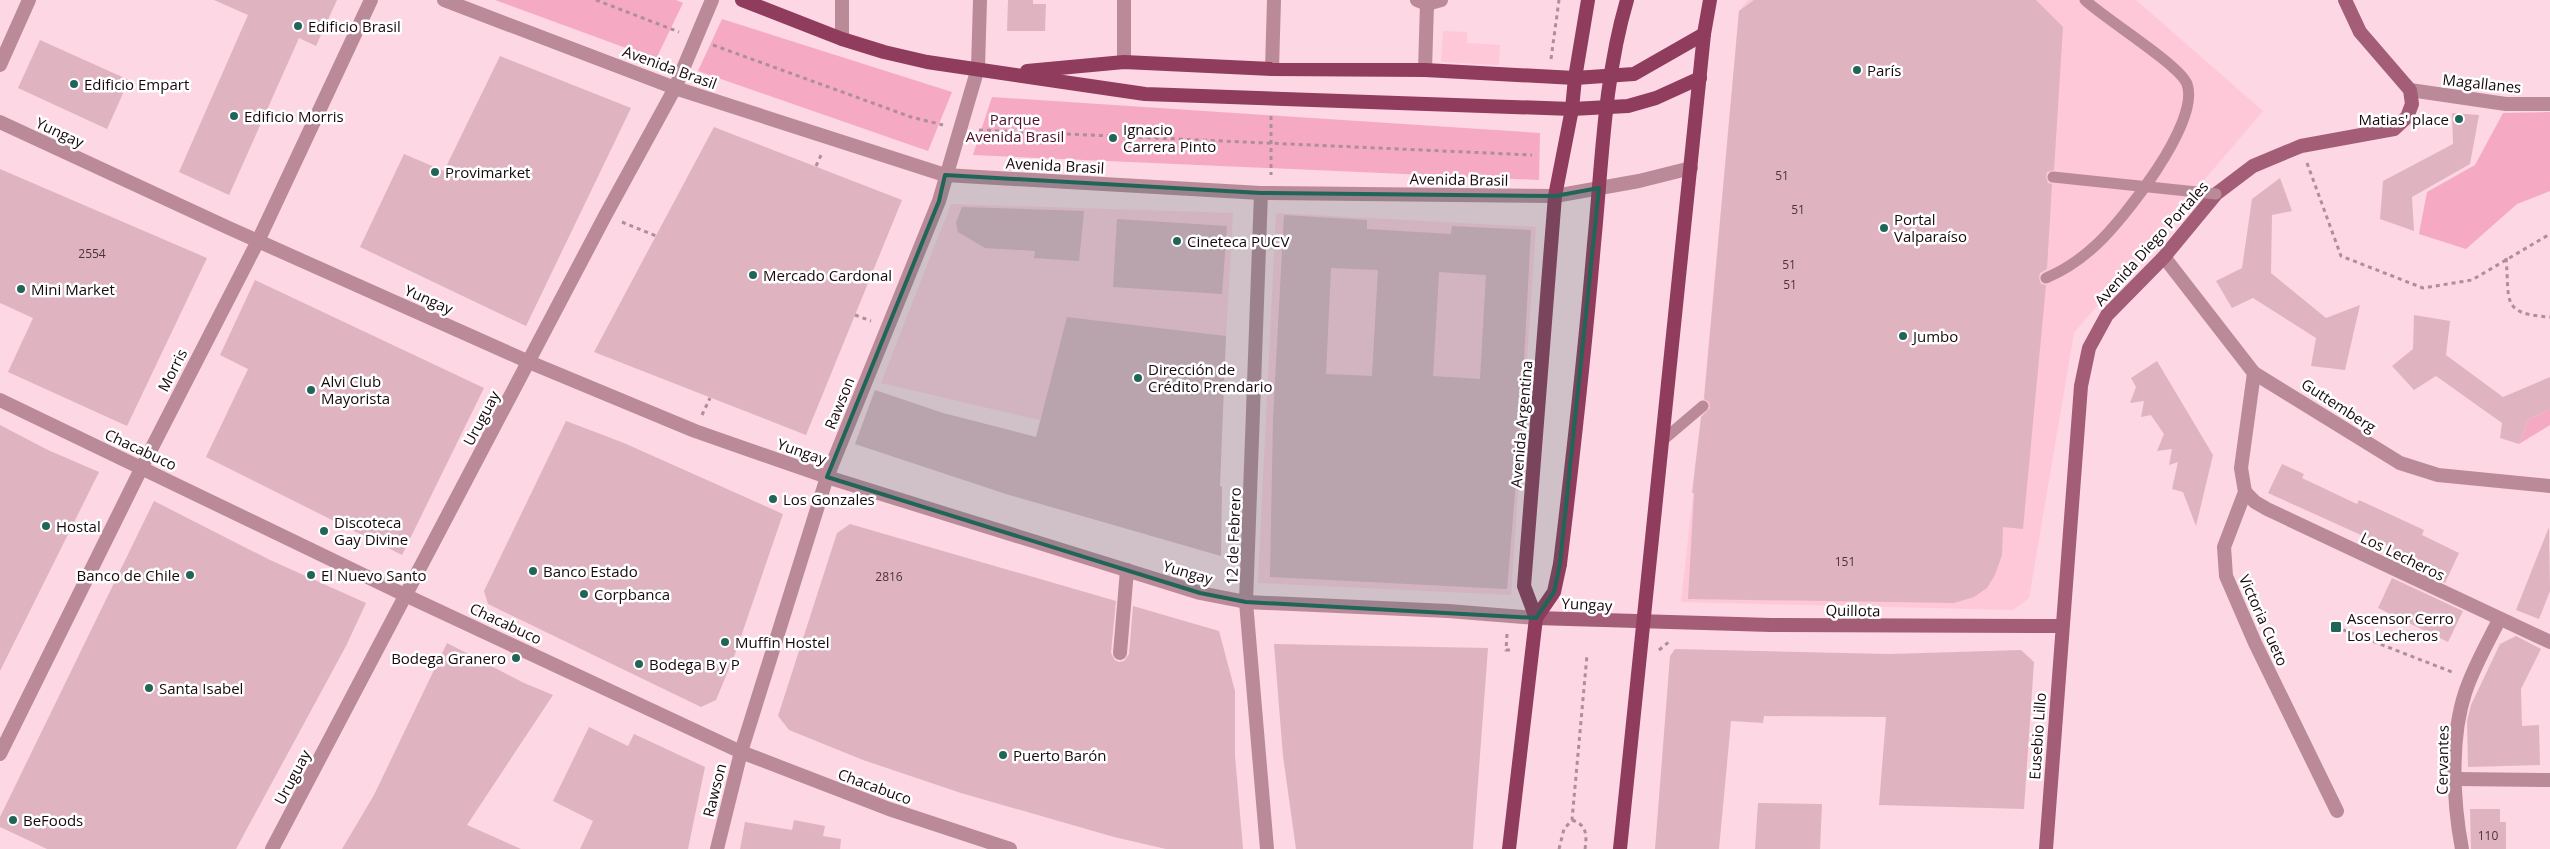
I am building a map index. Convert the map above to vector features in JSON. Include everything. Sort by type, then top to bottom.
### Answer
[{"type":"main road","points":[[742,0],[842,39],[884,52],[927,62],[1145,94],[1572,109],[1628,106],[1656,98],[1700,78]]},
{"type":"main road","name":"Avenida Argentina","points":[[1510,849],[1536,618],[1524,586],[1555,196],[1572,109],[1575,78],[1588,0]]},
{"type":"main road","points":[[1536,618],[1554,592],[1560,564],[1587,329],[1609,94],[1617,39],[1627,0]]},
{"type":"main road","points":[[2346,0],[2360,32],[2410,90]]},
{"type":"main road","points":[[1620,849],[1629,746],[1644,623],[1704,34],[1709,1]]},
{"type":"main road","points":[[1007,73],[1124,62],[1272,69],[1424,70],[1575,78],[1634,74],[1704,34]]},
{"type":"main road","name":"Avenida Diego Portales","points":[[2062,626],[2080,386],[2088,348],[2107,315],[2164,258],[2216,194],[2253,166],[2301,146],[2394,129],[2407,117],[2412,104],[2410,90]]},
{"type":"main road","name":"Yungay","points":[[1536,618],[1644,623]]},
{"type":"main road","name":"Quillota","points":[[1644,623],[1936,627],[2062,626]]},
{"type":"main road","name":"Eusebio Lillo","points":[[2046,849],[2062,626]]},
{"type":"street","points":[[0,65],[28,0]]},
{"type":"street","name":"Morris","points":[[0,754],[142,467],[258,240],[371,0]]},
{"type":"street","name":"Avenida Brasil","points":[[444,0],[675,88],[945,175],[1266,193],[1555,196],[1639,181],[1690,168]]},
{"type":"street","name":"Uruguay","points":[[272,849],[407,596],[605,216],[675,88],[712,0]]},
{"type":"street","points":[[842,0],[842,39]]},
{"type":"street","name":"Rawson","points":[[717,849],[741,752],[827,477],[939,201],[945,175],[978,68],[980,0]]},
{"type":"street","points":[[1124,0],[1124,62]]},
{"type":"street","points":[[1272,69],[1274,0]]},
{"type":"street","points":[[1424,70],[1428,1]]},
{"type":"street","name":"Magallanes","points":[[2410,90],[2506,104],[2550,104]]},
{"type":"street","name":"Yungay","points":[[0,122],[529,362],[694,431],[827,477],[1200,593],[1246,602],[1448,611],[1536,618]]},
{"type":"street","name":"12 de Febrero","points":[[1266,193],[1246,602],[1267,849]]},
{"type":"street","name":"Guttemberg","points":[[2164,258],[2254,373],[2400,463],[2438,475],[2550,486]]},
{"type":"street","points":[[2246,492],[2242,468],[2254,373]]},
{"type":"street","name":"Chacabuco","points":[[0,400],[407,596],[741,752],[889,809],[1010,849]]},
{"type":"street","name":"Los Lecheros","points":[[2246,492],[2254,502],[2267,509],[2499,620],[2550,642]]},
{"type":"street","name":"Victoria Cueto","points":[[2246,492],[2224,547],[2226,576],[2255,643],[2337,811]]},
{"type":"street","points":[[1120,653],[1127,570]]},
{"type":"street","name":"Cervantes","points":[[2462,849],[2458,827],[2456,734],[2470,680],[2499,620]]},
{"type":"street","points":[[2456,779],[2550,780]]},
{"type":"lane","points":[[2046,278],[2067,269],[2097,244],[2136,197],[2166,156],[2186,115],[2187,84],[2174,68],[2100,14],[2085,0]]},
{"type":"lane","points":[[2053,177],[2216,194]]},
{"type":"lane","points":[[1663,440],[1703,406]]},
{"type":"path","points":[[596,0],[696,39],[911,116],[960,130],[1532,155]]},
{"type":"path","points":[[1541,76],[1551,63],[1559,0]]},
{"type":"path","points":[[1266,193],[1272,98]]},
{"type":"path","points":[[2301,146],[2341,256],[2423,288],[2472,280],[2506,258],[2550,234]]},
{"type":"path","points":[[605,216],[656,236]]},
{"type":"path","points":[[2506,258],[2510,301],[2513,308],[2519,312],[2550,316]]},
{"type":"path","points":[[2336,627],[2470,680]]},
{"type":"path","points":[[1559,849],[1564,829],[1572,820],[1587,655]]},
{"type":"path","points":[[1572,820],[1581,823],[1587,833],[1585,849]]},
{"type":"highlighted area","points":[[945,175],[1261,193],[1555,196],[1599,188],[1560,564],[1554,592],[1536,618],[1246,602],[1200,593],[827,477],[939,201]]},
{"type":"shaded area","name":"Portal Valparaíso","points":[[1748,0],[2136,0],[2263,111],[2074,333],[2029,598],[2013,610],[1681,602],[1703,406],[1739,11]]},
{"type":"shaded area","points":[[1443,31],[1467,32],[1467,43],[1500,45],[1499,65],[1441,62]]},
{"type":"shaded area","points":[[951,204],[1233,213],[1226,336],[1068,317],[1040,420],[881,383]]},
{"type":"shaded area","points":[[1276,213],[1536,227],[1511,595],[1258,583]]},
{"type":"green space","points":[[495,0],[676,0],[683,3],[656,59]]},
{"type":"green space","name":"Parque Avenida Brasil","points":[[722,19],[952,92],[928,151],[698,71]]},
{"type":"green space","name":"Parque Avenida Brasil","points":[[992,97],[1540,133],[1539,180],[973,155]]},
{"type":"green space","points":[[2550,112],[2550,191],[2517,204],[2466,249],[2419,234],[2427,192],[2475,165],[2503,113]]},
{"type":"green space","points":[[2550,409],[2550,425],[2519,444],[2528,420]]},
{"type":"building","name":"Edificio Morris","points":[[214,0],[337,0],[316,46],[299,38],[229,195],[179,172],[248,15]]},
{"type":"building","points":[[1008,0],[1033,0],[1033,4],[1046,4],[1045,31],[1007,31]]},
{"type":"building","name":"Portal Valparaíso","points":[[1754,0],[2036,0],[2063,27],[2054,170],[2047,172],[2046,177],[2048,183],[2052,184],[2047,269],[2040,273],[2039,278],[2041,284],[2046,285],[2023,529],[2003,527],[2002,555],[1995,575],[1987,588],[1974,597],[1954,603],[1688,599],[1694,493],[1692,493],[1701,417],[1710,408],[1709,402],[1704,399],[1739,11]]},
{"type":"building","name":"Edificio Empart","points":[[40,40],[129,80],[107,129],[18,88]]},
{"type":"building","points":[[500,56],[631,108],[526,326],[360,247],[404,154],[444,171]]},
{"type":"building","points":[[2452,113],[2479,115],[2470,164],[2412,197],[2414,231],[2380,219],[2383,181],[2453,144]]},
{"type":"building","name":"Mercado Cardonal","points":[[714,127],[902,200],[806,435],[594,352]]},
{"type":"building","points":[[0,169],[207,258],[127,426],[8,372],[33,318],[0,303]]},
{"type":"building","points":[[2280,178],[2292,211],[2272,215],[2271,273],[2326,318],[2360,305],[2345,370],[2311,366],[2316,338],[2253,298],[2232,308],[2216,281],[2242,268],[2252,199]]},
{"type":"building","points":[[962,207],[1084,211],[1079,261],[1034,258],[1035,251],[985,248],[958,232],[956,223]]},
{"type":"building","points":[[1284,215],[1367,220],[1367,229],[1451,234],[1452,226],[1531,230],[1520,433],[1507,589],[1270,577],[1273,418]],"holes":[[[1331,268],[1378,270],[1372,376],[1326,374]],[[1439,272],[1486,275],[1480,379],[1433,376]]]},
{"type":"building","points":[[1117,219],[1227,226],[1222,294],[1113,287]]},
{"type":"building","points":[[255,280],[484,388],[402,555],[206,457],[248,369],[220,355]]},
{"type":"building","points":[[2414,315],[2450,321],[2446,355],[2503,397],[2550,377],[2550,409],[2528,420],[2519,444],[2500,438],[2502,423],[2436,376],[2414,390],[2392,366],[2413,349]]},
{"type":"building","points":[[1067,317],[1226,336],[1220,486],[1222,487],[1221,556],[1006,494],[855,444],[875,390],[943,413],[1036,437]]},
{"type":"building","points":[[2157,361],[2213,455],[2196,526],[2183,492],[2172,489],[2178,462],[2169,465],[2172,449],[2157,451],[2164,434],[2151,415],[2141,417],[2144,401],[2130,403],[2136,387],[2131,378]]},
{"type":"building","points":[[566,421],[624,443],[783,514],[735,654],[716,700],[701,707],[488,604],[484,591]]},
{"type":"building","points":[[0,425],[48,450],[99,472],[0,671]]},
{"type":"building","points":[[2282,464],[2304,474],[2302,478],[2357,504],[2359,500],[2424,530],[2422,535],[2459,553],[2445,583],[2400,562],[2403,554],[2268,493]]},
{"type":"building","points":[[154,501],[270,560],[366,603],[346,646],[236,849],[47,849],[0,827],[0,817]]},
{"type":"building","points":[[850,524],[1116,601],[1111,653],[1115,660],[1119,662],[1124,661],[1129,654],[1133,606],[1219,631],[1235,691],[1235,755],[1243,849],[1166,849],[1114,837],[961,793],[863,760],[789,730],[778,716],[837,533]]},
{"type":"building","points":[[2549,527],[2550,591],[2539,619],[2516,610]]},
{"type":"building","points":[[2392,578],[2463,611],[2448,642],[2378,608]]},
{"type":"building","points":[[2516,636],[2541,649],[2521,689],[2522,726],[2539,725],[2540,765],[2468,767],[2467,721],[2471,705],[2500,644]]},
{"type":"building","points":[[447,643],[524,683],[553,695],[467,825],[521,849],[342,849],[374,795]]},
{"type":"building","points":[[1274,644],[1488,648],[1473,849],[1296,849],[1283,756]]},
{"type":"building","points":[[1675,649],[1889,654],[2021,650],[2034,662],[2024,809],[1879,805],[1886,717],[1764,716],[1763,723],[1731,721],[1719,849],[1655,849],[1670,656]]},
{"type":"building","points":[[589,727],[628,746],[634,734],[705,767],[688,849],[580,849],[593,821],[553,801]]},
{"type":"building","points":[[1758,803],[1822,804],[1820,849],[1755,849]]},
{"type":"building","points":[[2470,809],[2500,809],[2500,822],[2506,822],[2506,849],[2471,849]]},
{"type":"building","points":[[794,820],[825,826],[823,836],[841,839],[840,849],[740,849],[745,822],[792,830]]},
{"type":"place","name":"Edificio Brasil","points":[[298,26]]},
{"type":"place","name":"París","points":[[1857,70]]},
{"type":"place","name":"Edificio Empart","points":[[74,84]]},
{"type":"place","name":"Edificio Morris","points":[[234,116]]},
{"type":"place","name":"Matias' place","points":[[2459,119]]},
{"type":"place","name":"Ignacio Carrera Pinto","points":[[1113,138]]},
{"type":"place","name":"Provimarket","points":[[435,172]]},
{"type":"place","name":"Portal Valparaíso","points":[[1884,228]]},
{"type":"place","name":"Cineteca PUCV","points":[[1177,241]]},
{"type":"place","name":"Mercado Cardonal","points":[[753,275]]},
{"type":"place","name":"Mini Market","points":[[21,289]]},
{"type":"place","name":"Jumbo","points":[[1903,336]]},
{"type":"place","name":"Dirección de Crédito Prendario","points":[[1138,378]]},
{"type":"place","name":"Alvi Club Mayorista","points":[[311,390]]},
{"type":"place","name":"Los Gonzales","points":[[773,499]]},
{"type":"place","name":"Hostal","points":[[46,526]]},
{"type":"place","name":"Discoteca Gay Divine","points":[[324,531]]},
{"type":"place","name":"Banco Estado","points":[[533,571]]},
{"type":"place","name":"Banco de Chile","points":[[190,575]]},
{"type":"place","name":"El Nuevo Santo","points":[[311,575]]},
{"type":"place","name":"Corpbanca","points":[[584,594]]},
{"type":"place","name":"Ascensor Cerro Los Lecheros","points":[[2336,627]]},
{"type":"place","name":"Muffin Hostel","points":[[725,642]]},
{"type":"place","name":"Bodega Granero","points":[[516,658]]},
{"type":"place","name":"Bodega B y P","points":[[639,664]]},
{"type":"place","name":"Santa Isabel","points":[[149,688]]},
{"type":"place","name":"Puerto Barón","points":[[1003,755]]},
{"type":"place","name":"BeFoods","points":[[13,820]]}]
